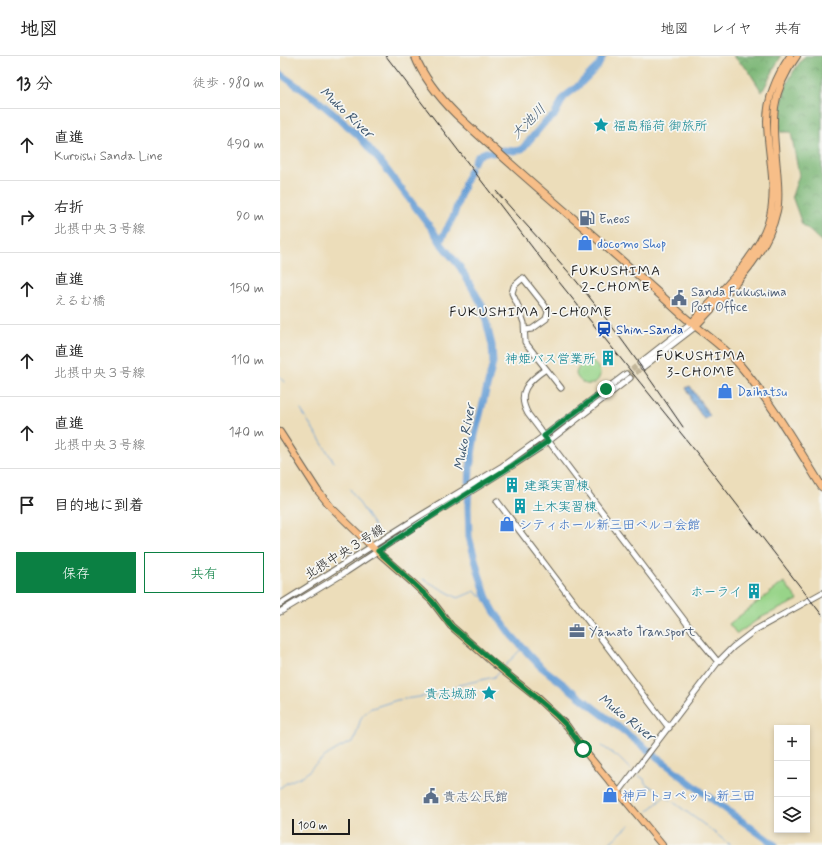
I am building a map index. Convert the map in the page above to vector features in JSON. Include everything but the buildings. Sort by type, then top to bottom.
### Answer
[{"type":"highway","points":[[415,56],[423,74],[444,102],[457,115],[630,267],[693,325],[725,350],[768,401],[822,487]]},
{"type":"main road","points":[[693,325],[748,259],[757,247],[766,229],[773,199],[773,182],[767,119],[776,79],[790,56]]},
{"type":"main road","points":[[693,325],[744,273],[761,251],[771,230],[779,200],[773,133],[774,107],[787,69],[797,56]]},
{"type":"main road","points":[[280,432],[318,491],[346,523],[432,601],[451,626],[537,698],[567,726],[618,793],[662,845]]},
{"type":"street","points":[[524,330],[532,329],[546,318],[548,312],[524,278],[514,286],[512,293],[520,311],[525,342],[561,388]]},
{"type":"street","points":[[642,365],[693,325]]},
{"type":"street","points":[[546,369],[529,382],[524,392],[523,397],[526,410],[691,629],[718,662]]},
{"type":"street","points":[[421,518],[515,464],[546,438],[628,376]]},
{"type":"street","points":[[421,518],[546,438]]},
{"type":"street","points":[[496,501],[669,728]]},
{"type":"street","name":"北摂中央３号線","points":[[280,604],[372,546],[421,518]]},
{"type":"street","name":"北摂中央３号線","points":[[280,612],[378,551],[421,518]]},
{"type":"street","points":[[618,793],[718,662],[733,647],[755,630],[822,593]]},
{"type":"green space","points":[[733,56],[781,56],[762,92],[748,70]]},
{"type":"green space","points":[[805,56],[822,56],[822,242],[802,224],[792,196],[799,175],[791,132],[780,132],[781,110],[785,91],[792,74]]},
{"type":"green space","points":[[588,360],[592,361],[596,365],[600,374],[597,381],[586,384],[578,378],[576,373],[578,368]]},
{"type":"green space","points":[[784,582],[798,600],[760,618],[737,634],[729,624]]},
{"type":"water","points":[[690,386],[710,416],[704,419],[690,399],[691,397],[686,388]]},
{"type":"waterway","name":"大池川","points":[[474,162],[476,158],[486,152],[493,153],[503,150],[515,151],[522,149],[545,122],[554,116],[564,97],[577,87],[598,66],[603,56]]},
{"type":"waterway","name":"Muko River","points":[[280,74],[316,99],[358,135],[384,166],[460,267],[482,305],[492,345],[493,363],[475,435],[470,468],[468,506],[469,537],[487,598],[494,611],[511,635],[540,666],[702,792],[775,845]]},
{"type":"waterway","name":"大池川","points":[[440,242],[454,215],[470,170]]},
{"type":"waterway","points":[[280,377],[284,382]]},
{"type":"waterway","points":[[301,410],[334,462]]},
{"type":"waterway","points":[[350,489],[377,530]]},
{"type":"waterway","points":[[423,579],[458,598],[475,591],[478,595],[487,598]]},
{"type":"waterway","points":[[504,667],[522,648]]},
{"type":"waterway","points":[[280,788],[307,773],[313,766],[329,754],[354,741],[361,718],[369,709],[397,700],[441,694],[459,685],[494,677],[500,671]]},
{"type":"waterway","points":[[602,746],[618,757],[632,771]]},
{"type":"waterway","points":[[635,773],[644,779],[645,783],[660,793]]},
{"type":"waterway","points":[[648,811],[665,796],[730,845]]},
{"type":"waterway","points":[[607,845],[630,825]]},
{"type":"tunnel","points":[[626,374],[640,363]]},
{"type":"tunnel","points":[[630,378],[643,367]]},
{"type":"railway","points":[[386,56],[555,277],[701,458],[822,615]]},
{"type":"railway","points":[[496,191],[564,266],[588,295],[630,351],[683,427]]},
{"type":"place","name":"福島稲荷 御旅所","points":[[601,125]]},
{"type":"place","name":"Eneos","points":[[587,218]]},
{"type":"place","name":"docomo Shop","points":[[585,243]]},
{"type":"place","name":"Sanda Fukushima Post Office","points":[[679,298]]},
{"type":"place","name":"Shin-Sanda","points":[[604,329]]},
{"type":"place","name":"神姫バス営業所","points":[[608,358]]},
{"type":"place","name":"Daihatsu","points":[[725,391]]},
{"type":"place","name":"建築実習棟","points":[[512,485]]},
{"type":"place","name":"土木実習棟","points":[[520,506]]},
{"type":"place","name":"シティホール新三田ベルコ会館","points":[[507,524]]},
{"type":"place","name":"ホーライ","points":[[754,591]]},
{"type":"place","name":"Yamato Transport","points":[[577,631]]},
{"type":"place","name":"貴志城跡","points":[[489,693]]},
{"type":"place","name":"神戸トヨペット 新三田","points":[[610,795]]},
{"type":"place","name":"貴志公民館","points":[[431,796]]},
{"type":"district","name":"FUKUSHIMA 2-CHOME","points":[[616,278]]},
{"type":"district","name":"FUKUSHIMA 1-CHOME","points":[[531,311]]},
{"type":"district","name":"FUKUSHIMA 3-CHOME","points":[[701,364]]},
{"type":"route","points":[[583,749],[567,726],[555,714],[451,626],[432,601],[378,551],[540,447],[548,441],[544,436],[606,389]]}]
